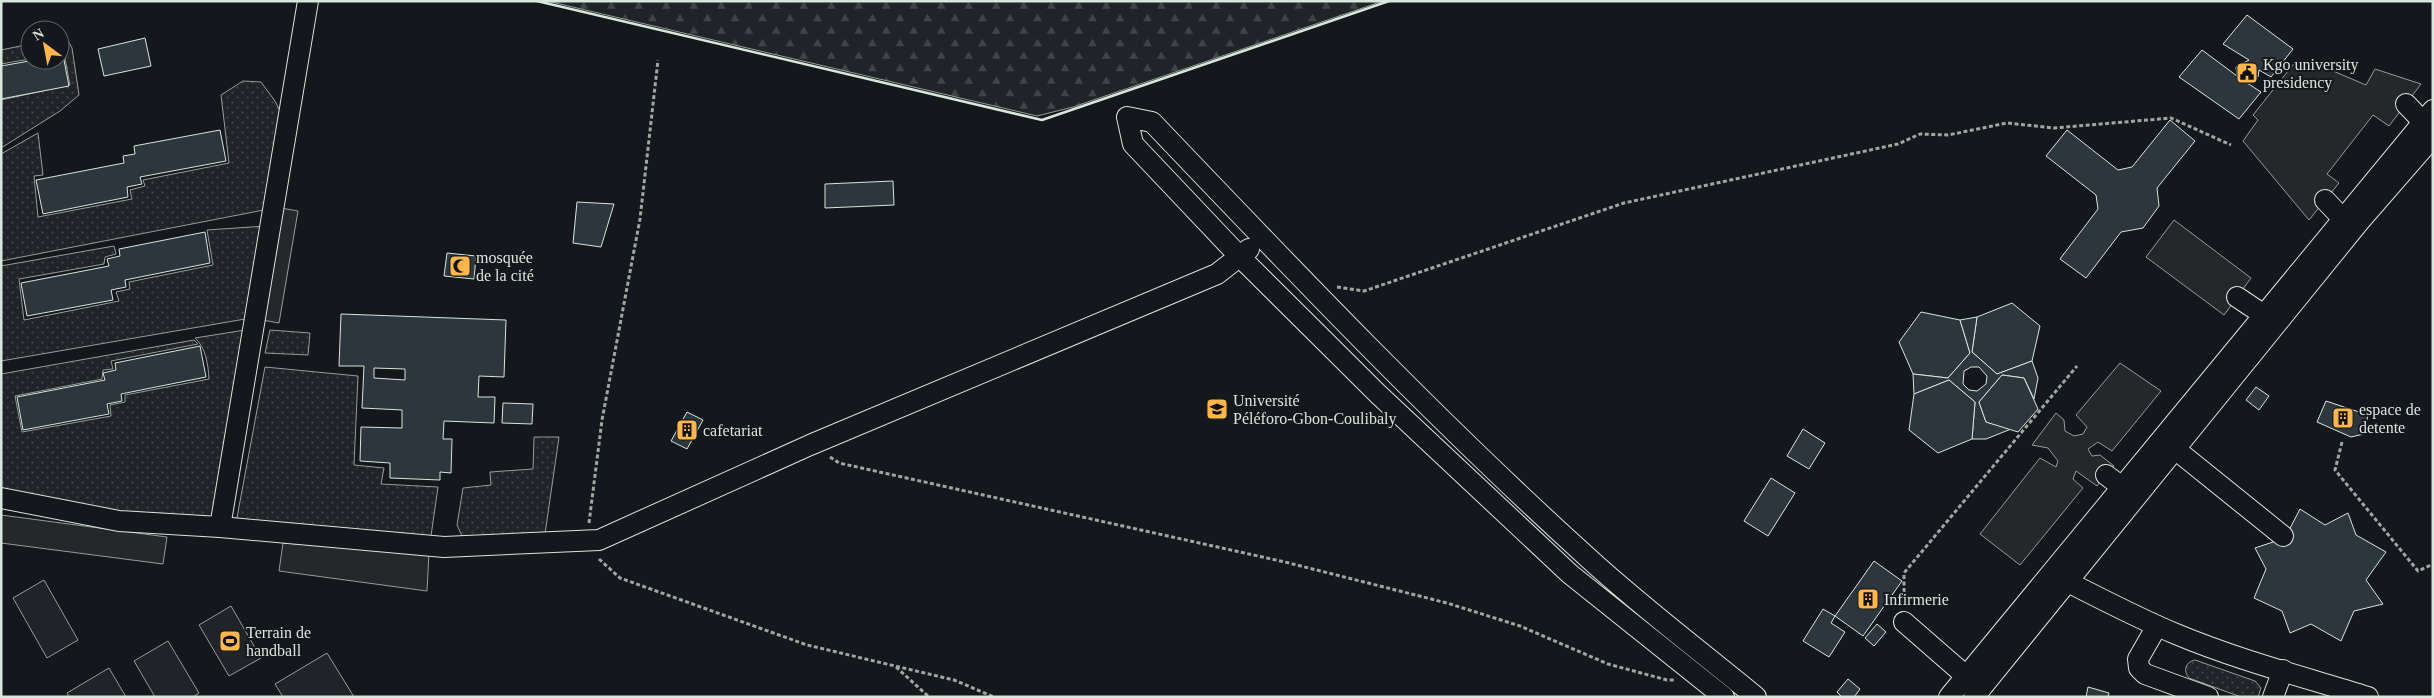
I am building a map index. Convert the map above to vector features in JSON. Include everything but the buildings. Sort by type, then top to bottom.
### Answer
[{"type":"lane","points":[[220,527],[308,1]]},
{"type":"lane","points":[[1974,697],[2122,487],[2200,405],[2430,125],[2406,104]]},
{"type":"lane","points":[[1724,697],[1704,679],[1570,574],[1378,394],[1240,257],[1134,144],[1127,117],[1152,122],[1262,238],[1450,429],[1586,557],[1756,697]]},
{"type":"lane","points":[[2325,200],[2343,219]]},
{"type":"lane","points":[[1949,697],[1966,676],[2175,449],[2200,405],[2264,315],[2343,219],[2361,209]]},
{"type":"lane","points":[[1,498],[119,521],[220,527],[444,547],[599,540],[810,445],[1217,274],[1262,238]]},
{"type":"lane","points":[[2238,297],[2264,315]]},
{"type":"lane","points":[[2175,449],[2283,536]]},
{"type":"lane","points":[[2106,474],[2122,487]]},
{"type":"lane","points":[[1570,574],[1586,557]]},
{"type":"lane","points":[[2059,577],[2156,626],[2227,653],[2368,697]]},
{"type":"lane","points":[[1904,622],[1966,676]]},
{"type":"lane","points":[[2156,626],[2138,659],[2139,668],[2145,674],[2208,697]]},
{"type":"lane","points":[[2273,697],[2283,670]]},
{"type":"path","points":[[658,60],[640,219],[602,420],[589,514],[588,540],[602,563],[620,578],[807,645],[954,680],[994,697]]},
{"type":"path","points":[[1336,287],[1364,291],[1624,203],[1898,144],[1920,134],[1948,135],[2007,123],[2054,128],[2171,118],[2231,145]]},
{"type":"path","points":[[1904,622],[1904,573],[2077,366]]},
{"type":"path","points":[[2342,442],[2335,470],[2418,571],[2433,564]]},
{"type":"path","points":[[810,445],[839,463],[1285,562],[1447,603],[1520,626],[1608,664],[1667,680],[1704,679]]},
{"type":"path","points":[[894,666],[929,697]]},
{"type":"green space","points":[[547,1],[1383,1],[1073,107],[1037,116]]},
{"type":"green space","points":[[70,44],[79,95],[60,111],[1,148],[1,100],[70,85],[67,70],[70,70]]},
{"type":"green space","points":[[20,46],[20,61],[1,64],[1,50]]},
{"type":"green space","points":[[243,81],[261,82],[275,101],[284,119],[269,209],[1,261],[1,154],[38,133],[43,175],[34,176],[38,217],[132,199],[130,190],[145,186],[143,180],[229,163],[221,95]]},
{"type":"green space","points":[[266,226],[251,318],[1,361],[1,266],[114,246],[116,254],[105,257],[104,264],[19,279],[24,320],[119,301],[116,292],[130,289],[129,282],[213,265],[207,230]]},
{"type":"green space","points":[[245,330],[217,513],[211,519],[100,510],[1,492],[1,374],[194,340],[198,344],[111,361],[113,369],[103,370],[102,379],[15,396],[22,432],[111,416],[110,405],[125,402],[125,395],[209,379],[204,351],[195,338]]},
{"type":"green space","points":[[270,330],[310,333],[308,355],[265,353]]},
{"type":"green space","points":[[265,367],[358,376],[354,465],[384,468],[381,484],[438,487],[431,536],[236,523]]},
{"type":"green space","points":[[534,437],[559,437],[545,534],[462,536],[457,525],[463,488],[491,485],[490,472],[533,469]]},
{"type":"green space","points":[[44,580],[78,640],[47,658],[13,598]]},
{"type":"green space","name":"Terrain de handball","points":[[231,606],[261,658],[229,676],[199,625]]},
{"type":"green space","points":[[168,641],[199,693],[193,697],[155,697],[134,661]]},
{"type":"green space","points":[[327,653],[354,697],[283,697],[275,684]]},
{"type":"green space","points":[[2195,660],[2255,681],[2261,688],[2258,697],[2241,697],[2189,678],[2186,673],[2186,667]]},
{"type":"green space","points":[[109,668],[126,697],[69,697],[67,693]]},
{"type":"shaded area","points":[[2296,61],[2312,62],[2366,85],[2375,69],[2421,84],[2389,126],[2373,115],[2327,174],[2339,183],[2309,220],[2243,141],[2258,120],[2253,115]]},
{"type":"shaded area","points":[[281,208],[298,211],[279,323],[262,320]]},
{"type":"shaded area","points":[[2174,220],[2251,278],[2224,315],[2146,257]]},
{"type":"shaded area","points":[[2120,363],[2161,391],[2112,451],[2098,442],[2088,449],[2092,456],[2100,455],[2114,466],[2097,486],[2076,471],[2073,479],[2083,488],[2020,565],[1980,534],[2040,458],[2056,467],[2058,461],[2048,448],[2032,445],[2056,413],[2064,420],[2065,431],[2074,436],[2083,434],[2087,427],[2076,415]]},
{"type":"shaded area","points":[[1,515],[167,537],[163,564],[1,543]]},
{"type":"shaded area","points":[[283,543],[429,553],[427,591],[279,571]]},
{"type":"wall","points":[[537,1],[1042,120],[1389,1]]},
{"type":"place","name":"Kgo university presidency","points":[[2247,73]]},
{"type":"place","name":"mosquée de la cité","points":[[460,266]]},
{"type":"place","name":"Université Péléforo-Gbon-Coulibaly","points":[[1217,409]]},
{"type":"place","name":"espace de detente","points":[[2343,418]]},
{"type":"place","name":"cafetariat","points":[[687,430]]},
{"type":"place","name":"Infirmerie","points":[[1868,599]]},
{"type":"place","name":"Terrain de handball","points":[[230,641]]}]
